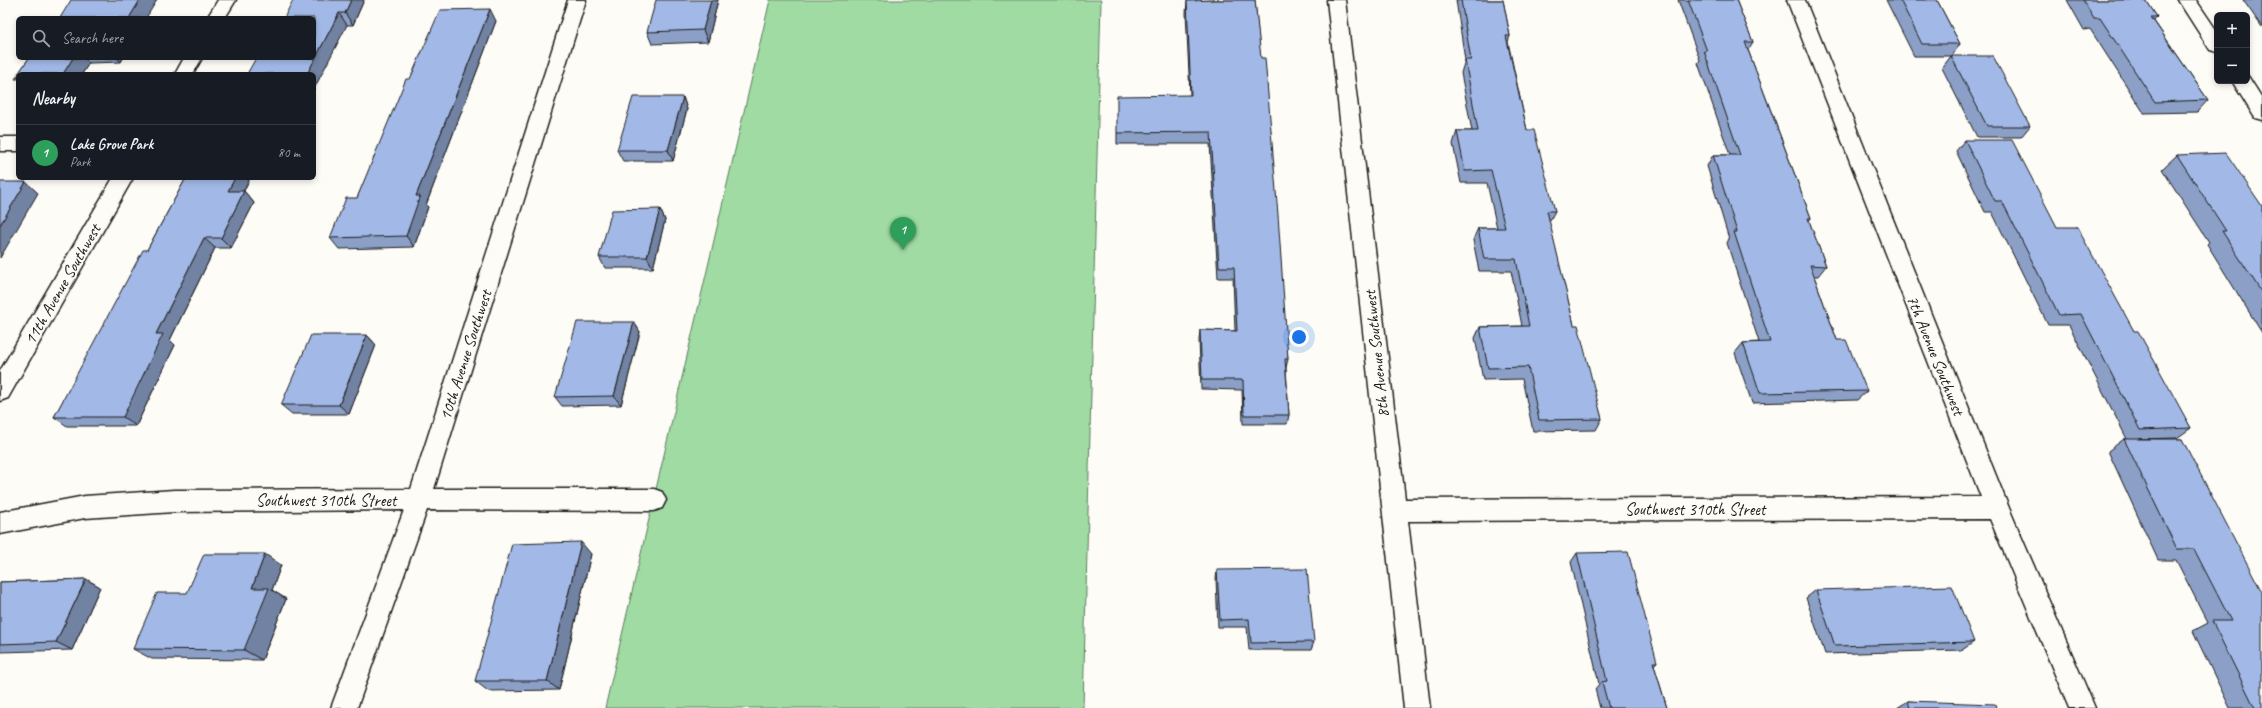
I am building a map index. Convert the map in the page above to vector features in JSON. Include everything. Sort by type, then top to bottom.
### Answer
[{"type":"street","points":[[217,16],[227,0]]},
{"type":"street","name":"10th Avenue Southwest","points":[[344,708],[419,500],[577,0]]},
{"type":"street","name":"8th Avenue Southwest","points":[[1336,0],[1417,708]]},
{"type":"street","name":"7th Avenue Southwest","points":[[1796,0],[1997,508],[2082,708]]},
{"type":"street","points":[[2187,0],[2214,40]]},
{"type":"street","points":[[185,72],[192,60]]},
{"type":"street","points":[[2243,84],[2262,112]]},
{"type":"street","points":[[0,144],[16,144]]},
{"type":"street","name":"11th Avenue Southwest","points":[[0,391],[122,180]]},
{"type":"street","name":"Southwest 310th Street","points":[[0,523],[85,508],[174,501],[291,499],[654,500]]},
{"type":"street","name":"Southwest 310th Street","points":[[1394,510],[1997,508]]},
{"type":"green space","points":[[770,0],[1101,0],[1083,708],[605,708]]},
{"type":"building","points":[[71,0],[140,0],[130,16],[61,16]]},
{"type":"building","points":[[293,0],[351,0],[345,13],[339,13],[316,57],[316,16],[285,16]]},
{"type":"building","points":[[656,0],[711,0],[703,30],[647,32]]},
{"type":"building","points":[[1255,0],[1261,58],[1265,58],[1278,215],[1288,359],[1285,359],[1289,415],[1244,415],[1243,380],[1202,380],[1200,330],[1237,331],[1234,267],[1219,267],[1211,132],[1117,133],[1117,96],[1191,95],[1187,1]]},
{"type":"building","points":[[1461,0],[1503,0],[1510,36],[1506,36],[1527,130],[1534,130],[1555,211],[1547,211],[1574,325],[1578,325],[1602,419],[1539,420],[1528,367],[1488,368],[1480,327],[1529,326],[1516,259],[1484,259],[1478,228],[1505,228],[1491,170],[1465,171],[1457,131],[1478,131],[1465,60],[1471,60]]},
{"type":"building","points":[[1688,0],[1736,0],[1753,42],[1745,42],[1811,218],[1808,218],[1826,266],[1810,265],[1837,340],[1846,340],[1867,391],[1760,393],[1743,343],[1770,342],[1734,232],[1737,232],[1713,155],[1740,155],[1704,51],[1707,51]]},
{"type":"building","points":[[1900,0],[1937,0],[1960,44],[1922,44]]},
{"type":"building","points":[[2083,0],[2146,0],[2157,17],[2151,17],[2208,100],[2155,102],[2100,18],[2094,18]]},
{"type":"building","points":[[490,9],[416,196],[420,196],[406,236],[330,238],[346,198],[357,198],[406,79],[410,79],[440,10]]},
{"type":"building","points":[[1951,56],[1993,56],[2030,126],[1987,126]]},
{"type":"building","points":[[28,60],[72,60],[64,72],[19,72]]},
{"type":"building","points":[[255,60],[314,60],[308,72],[248,72]]},
{"type":"building","points":[[633,97],[683,97],[668,150],[617,150]]},
{"type":"building","points":[[1965,140],[2012,140],[2057,227],[2077,227],[2134,331],[2138,331],[2191,428],[2140,430],[2081,314],[2059,315],[2002,201],[1995,201]]},
{"type":"building","points":[[2226,153],[2262,206],[2262,293],[2222,231],[2226,231],[2177,155]]},
{"type":"building","points":[[185,180],[234,180],[228,191],[244,191],[221,238],[204,238],[156,334],[163,334],[123,417],[54,417],[143,250],[147,250]]},
{"type":"building","points":[[0,182],[26,182],[0,225]]},
{"type":"building","points":[[660,209],[647,257],[599,257],[612,210]]},
{"type":"building","points":[[577,322],[634,322],[614,396],[555,397]]},
{"type":"building","points":[[311,335],[367,335],[339,405],[281,405]]},
{"type":"building","points":[[2124,439],[2182,439],[2262,592],[2262,708],[2255,708],[2212,621],[2231,621],[2194,549],[2177,549]]},
{"type":"building","points":[[581,542],[547,681],[475,681],[512,544]]},
{"type":"building","points":[[1628,552],[1657,662],[1653,662],[1667,708],[1609,708],[1602,682],[1607,681],[1577,553]]},
{"type":"building","points":[[204,554],[265,554],[252,588],[269,588],[244,650],[133,649],[157,593],[187,593]]},
{"type":"building","points":[[1307,569],[1314,642],[1251,643],[1249,619],[1220,620],[1217,570]]},
{"type":"building","points":[[86,579],[56,642],[0,644],[0,582]]},
{"type":"building","points":[[1952,586],[1974,642],[1835,646],[1816,590]]},
{"type":"building","points":[[1908,701],[1995,704],[1996,708],[1910,708]]},
{"type":"place","name":"Lake Grove Park","points":[[903,250]]}]
